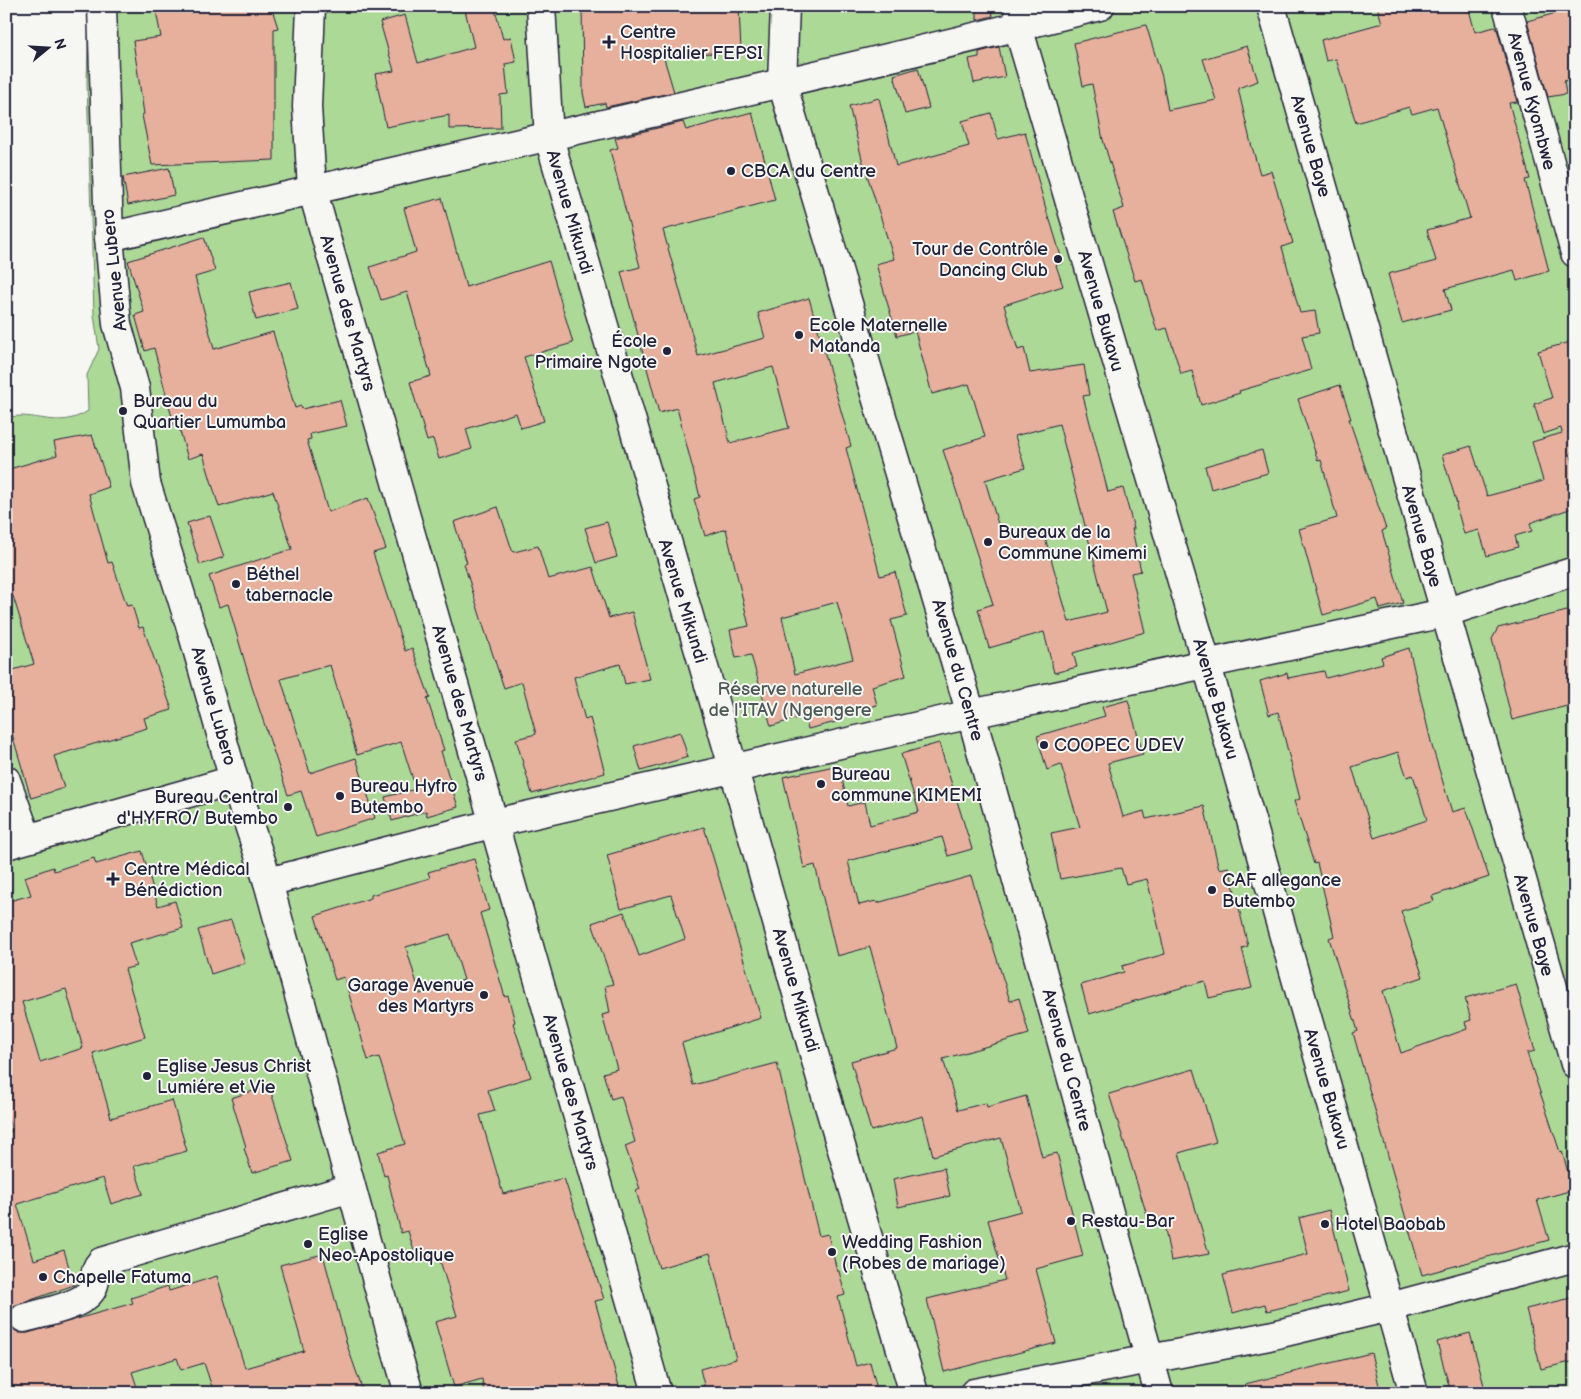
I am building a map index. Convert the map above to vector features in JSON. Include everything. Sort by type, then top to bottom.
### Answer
[{"type":"street","name":"Avenue Lubero","points":[[102,6],[108,237],[117,324],[135,388],[146,484],[192,632],[234,780],[268,882],[409,1393]]},
{"type":"street","name":"Avenue des Martyrs","points":[[311,6],[307,107],[312,189],[657,1393]]},
{"type":"street","name":"Avenue Mikundi","points":[[541,6],[549,138],[734,770],[819,1072],[914,1393]]},
{"type":"street","name":"Avenue du Centre","points":[[785,6],[782,83],[971,714],[1159,1393]]},
{"type":"street","points":[[108,237],[312,189],[549,138],[782,83],[1018,17],[1100,6]]},
{"type":"street","name":"Avenue Baye","points":[[1271,6],[1575,1064]]},
{"type":"street","name":"Avenue Kyombwe","points":[[1507,6],[1575,253]]},
{"type":"street","name":"Avenue Bukavu","points":[[1018,17],[1206,662],[1414,1393]]},
{"type":"street","points":[[268,882],[495,823],[734,770],[971,714],[1206,662],[1444,613],[1575,571]]},
{"type":"street","points":[[6,780],[17,841],[234,780]]},
{"type":"street","points":[[24,1318],[86,1299],[94,1286],[95,1269],[101,1262],[351,1188]]},
{"type":"street","points":[[974,1393],[1269,1336],[1390,1307],[1575,1257]]},
{"type":"green space","name":"Réserve naturelle de l'ITAV (Ngengere","points":[[89,6],[1575,6],[1575,1393],[6,1393],[6,418],[27,416],[56,420],[77,417],[88,411],[87,375],[99,349],[94,315],[87,82]]},
{"type":"building","points":[[155,6],[271,6],[278,28],[274,29],[274,160],[152,165],[142,115],[144,114],[133,41],[161,37]]},
{"type":"building","points":[[464,6],[494,6],[503,39],[511,37],[516,62],[505,64],[508,94],[500,95],[501,128],[449,129],[449,115],[386,127],[375,74],[394,71],[380,22],[405,15],[418,63],[474,47]]},
{"type":"building","points":[[582,6],[671,6],[671,10],[739,7],[741,52],[663,55],[674,92],[606,107],[605,103],[586,107],[583,93]]},
{"type":"building","points":[[977,6],[991,6],[993,16],[977,20]]},
{"type":"building","points":[[1377,6],[1468,6],[1475,32],[1495,27],[1497,29],[1517,102],[1509,103],[1530,179],[1525,180],[1549,271],[1517,281],[1514,270],[1445,289],[1451,310],[1402,323],[1388,274],[1436,261],[1427,230],[1470,218],[1437,107],[1412,114],[1409,107],[1356,123],[1336,59],[1326,61],[1321,40],[1382,23]]},
{"type":"building","points":[[1575,8],[1575,78],[1564,81],[1566,94],[1548,97],[1527,21]]},
{"type":"building","points":[[1146,25],[1162,77],[1168,110],[1216,100],[1203,59],[1247,46],[1258,81],[1238,88],[1250,140],[1260,174],[1271,171],[1293,243],[1282,247],[1300,313],[1315,311],[1319,333],[1302,336],[1311,370],[1239,391],[1240,393],[1201,405],[1192,371],[1181,374],[1167,328],[1157,331],[1142,279],[1135,281],[1113,212],[1124,208],[1103,140],[1092,84],[1083,86],[1074,43]]},
{"type":"building","points":[[999,47],[1005,77],[974,83],[969,59],[979,57],[979,52]]},
{"type":"building","points":[[918,68],[929,108],[905,114],[894,75]]},
{"type":"building","points":[[879,98],[896,166],[969,146],[962,121],[991,113],[998,139],[1025,132],[1063,263],[1056,265],[1063,286],[1004,305],[1018,350],[1024,348],[1030,373],[1084,365],[1089,395],[1083,396],[1108,492],[1123,488],[1134,529],[1132,529],[1141,571],[1131,573],[1145,632],[1073,653],[1077,667],[1054,673],[1044,632],[989,648],[978,609],[993,604],[943,450],[985,437],[969,384],[932,394],[915,331],[897,336],[876,264],[894,259],[862,159],[849,106]],"holes":[[[1059,424],[1107,612],[1069,622],[1044,534],[1005,537],[1001,524],[998,524],[985,480],[1025,468],[1015,436]]]},
{"type":"building","points":[[752,112],[775,200],[663,230],[698,356],[765,338],[758,313],[809,298],[851,446],[846,448],[880,576],[895,572],[907,616],[891,620],[906,676],[872,686],[877,705],[835,717],[836,722],[808,729],[805,716],[771,726],[751,655],[736,658],[730,630],[749,626],[726,529],[705,536],[694,499],[700,497],[677,408],[659,413],[621,272],[640,267],[610,150],[618,148],[615,138],[683,122],[686,130]],"holes":[[[773,367],[789,428],[730,443],[715,383]],[[837,602],[853,659],[795,674],[782,617]]]},
{"type":"building","points":[[169,168],[174,195],[128,205],[123,177]]},
{"type":"building","points":[[442,198],[466,287],[549,261],[573,343],[524,357],[544,421],[521,428],[516,413],[466,429],[472,449],[439,459],[433,439],[427,441],[410,382],[431,376],[407,292],[381,300],[370,267],[416,252],[404,208]]},
{"type":"building","points":[[204,237],[215,271],[195,277],[214,349],[273,332],[295,408],[301,406],[302,409],[340,400],[347,426],[310,434],[311,439],[307,440],[328,512],[368,498],[386,549],[373,553],[405,651],[412,648],[430,698],[427,699],[444,750],[441,751],[458,807],[427,816],[426,811],[392,821],[385,797],[416,789],[401,742],[357,755],[330,665],[281,679],[310,773],[356,758],[375,818],[316,837],[301,791],[288,795],[252,687],[228,604],[219,607],[209,576],[292,549],[273,491],[219,507],[203,454],[188,459],[178,424],[174,425],[154,348],[145,351],[135,315],[144,312],[128,261]]},
{"type":"building","points":[[291,282],[298,309],[256,320],[249,292]]},
{"type":"building","points":[[1570,342],[1575,359],[1575,452],[1570,453],[1575,468],[1575,507],[1530,523],[1532,531],[1515,536],[1518,547],[1487,556],[1479,530],[1464,534],[1442,455],[1471,446],[1487,496],[1543,481],[1532,442],[1562,433],[1561,428],[1543,434],[1534,404],[1552,398],[1538,351]]},
{"type":"building","points":[[1340,385],[1351,419],[1349,419],[1386,529],[1382,531],[1403,603],[1380,609],[1377,599],[1323,615],[1299,529],[1337,518],[1321,460],[1318,461],[1298,399]]},
{"type":"building","points":[[92,435],[109,487],[89,494],[108,563],[112,562],[127,606],[132,605],[139,628],[143,627],[172,710],[144,718],[147,728],[54,756],[64,788],[31,798],[12,734],[6,735],[6,672],[34,664],[13,596],[6,597],[6,470],[57,455],[54,442]]},
{"type":"building","points":[[1262,450],[1268,473],[1211,489],[1205,466]]},
{"type":"building","points":[[498,507],[512,550],[514,552],[538,546],[548,579],[593,567],[609,618],[632,612],[650,679],[625,684],[620,664],[574,677],[585,720],[590,718],[605,773],[532,794],[516,739],[536,734],[522,682],[504,688],[464,564],[467,563],[454,522]]},
{"type":"building","points":[[210,516],[224,557],[200,565],[187,523]]},
{"type":"building","points":[[607,522],[617,557],[596,563],[585,528]]},
{"type":"building","points":[[1575,609],[1575,704],[1512,720],[1492,639],[1498,628]]},
{"type":"building","points":[[1409,648],[1432,746],[1452,812],[1466,808],[1489,877],[1432,896],[1434,901],[1401,911],[1423,977],[1383,991],[1401,1053],[1467,1029],[1465,1022],[1471,1020],[1465,998],[1516,984],[1535,1051],[1527,1053],[1560,1152],[1562,1151],[1573,1190],[1537,1200],[1549,1240],[1422,1275],[1353,1033],[1358,1031],[1329,938],[1334,936],[1317,863],[1314,864],[1294,801],[1300,799],[1278,712],[1269,715],[1260,681],[1287,673],[1288,678],[1324,671],[1326,678],[1383,663],[1381,657]],"holes":[[[1398,752],[1407,777],[1413,775],[1427,820],[1374,838],[1352,767]]]},
{"type":"building","points":[[1128,700],[1143,754],[1108,763],[1123,817],[1144,811],[1146,819],[1204,806],[1219,869],[1229,867],[1248,946],[1242,948],[1252,988],[1209,998],[1205,981],[1089,1014],[1081,985],[1124,972],[1122,966],[1165,954],[1147,879],[1126,884],[1121,868],[1060,879],[1051,833],[1080,827],[1061,765],[1047,770],[1037,736],[1105,716],[1102,707]]},
{"type":"building","points":[[680,732],[688,757],[641,771],[634,746]]},
{"type":"building","points":[[939,743],[972,849],[948,856],[942,837],[848,861],[859,905],[876,901],[877,903],[971,876],[1010,1001],[1019,998],[1029,1034],[943,1059],[958,1110],[986,1103],[987,1107],[1026,1096],[1042,1157],[1057,1153],[1083,1256],[1036,1269],[1056,1343],[944,1372],[927,1299],[1005,1280],[988,1220],[1021,1211],[1001,1138],[933,1156],[923,1116],[871,1131],[851,1061],[897,1048],[870,947],[837,956],[815,865],[804,868],[783,777],[839,765],[848,806],[865,802],[870,825],[919,812],[901,754]]},
{"type":"building","points":[[704,827],[761,1018],[682,1043],[693,1085],[777,1063],[819,1236],[828,1234],[837,1271],[839,1271],[845,1295],[838,1297],[856,1366],[870,1362],[877,1389],[862,1393],[706,1393],[700,1369],[736,1359],[710,1253],[659,1268],[636,1191],[640,1189],[625,1146],[635,1142],[621,1096],[611,1099],[603,1073],[617,1069],[602,1015],[610,1013],[605,986],[613,984],[592,923],[624,912],[639,956],[685,939],[671,895],[621,909],[607,855]]},
{"type":"building","points":[[142,851],[158,906],[175,901],[183,928],[129,943],[136,966],[125,969],[145,1037],[93,1053],[111,1118],[172,1100],[187,1151],[134,1166],[143,1194],[111,1204],[103,1178],[17,1204],[34,1260],[64,1250],[74,1285],[14,1306],[9,1313],[9,1322],[12,1328],[19,1333],[28,1333],[133,1303],[131,1298],[168,1286],[169,1291],[217,1276],[245,1368],[304,1351],[280,1265],[323,1254],[347,1345],[362,1388],[348,1393],[214,1393],[204,1363],[181,1370],[177,1358],[132,1372],[139,1393],[6,1393],[6,1133],[12,1131],[6,1111],[6,902],[31,895],[25,877],[53,867],[54,871],[94,858],[96,864]],"holes":[[[66,989],[83,1048],[40,1062],[22,1002]]]},
{"type":"building","points":[[474,859],[489,910],[480,913],[505,997],[508,996],[515,1022],[513,1023],[531,1077],[488,1090],[495,1111],[480,1115],[503,1194],[564,1178],[604,1299],[595,1301],[621,1393],[484,1393],[482,1379],[454,1387],[435,1322],[457,1316],[438,1254],[417,1261],[408,1231],[401,1233],[387,1175],[384,1176],[378,1152],[405,1144],[379,1057],[368,1060],[344,977],[335,980],[315,916],[371,898],[371,895],[430,878],[428,872]],"holes":[[[450,934],[464,980],[420,994],[406,947]]]},
{"type":"building","points":[[231,920],[245,963],[211,974],[198,930]]},
{"type":"building","points":[[1194,1069],[1216,1142],[1179,1153],[1209,1254],[1171,1261],[1164,1224],[1151,1228],[1109,1094]]},
{"type":"building","points":[[269,1086],[293,1161],[252,1173],[231,1098]]},
{"type":"building","points":[[944,1168],[950,1196],[898,1207],[893,1179]]},
{"type":"building","points":[[1329,1210],[1349,1291],[1267,1311],[1265,1304],[1233,1313],[1223,1275],[1308,1254],[1299,1218]]},
{"type":"building","points":[[1575,1297],[1575,1361],[1541,1369],[1526,1309]]},
{"type":"building","points":[[1470,1333],[1486,1393],[1451,1393],[1437,1342]]},
{"type":"building","points":[[1371,1353],[1381,1393],[1246,1393],[1245,1384]]},
{"type":"place","name":"Centre Hospitalier FEPSI","points":[[609,42]]},
{"type":"place","name":"CBCA du Centre","points":[[731,171]]},
{"type":"place","name":"Tour de Contrôle Dancing Club","points":[[1058,259]]},
{"type":"place","name":"Ecole Maternelle Matanda","points":[[799,335]]},
{"type":"place","name":"École Primaire Ngote","points":[[667,351]]},
{"type":"place","name":"Bureau du Quartier Lumumba","points":[[123,411]]},
{"type":"place","name":"Bureaux de la Commune Kimemi","points":[[988,542]]},
{"type":"place","name":"Béthel tabernacle","points":[[236,584]]},
{"type":"place","name":"COOPEC UDEV","points":[[1044,745]]},
{"type":"place","name":"Bureau commune KIMEMI","points":[[821,784]]},
{"type":"place","name":"Bureau Hyfro Butembo","points":[[340,796]]},
{"type":"place","name":"Bureau Central d'HYFRO/ Butembo","points":[[288,807]]},
{"type":"place","name":"Centre Médical Bénédiction","points":[[113,879]]},
{"type":"place","name":"CAF allegance Butembo","points":[[1212,890]]},
{"type":"place","name":"Garage Avenue des Martyrs","points":[[484,995]]},
{"type":"place","name":"Eglise Jesus Christ Lumiére et Vie","points":[[147,1076]]},
{"type":"place","name":"Restau-Bar","points":[[1071,1221]]},
{"type":"place","name":"Hotel Baobab","points":[[1325,1224]]},
{"type":"place","name":"Eglise Neo-Apostolique","points":[[308,1244]]},
{"type":"place","name":"Wedding Fashion (Robes de mariage)","points":[[832,1252]]},
{"type":"place","name":"Chapelle Fatuma","points":[[43,1277]]}]
